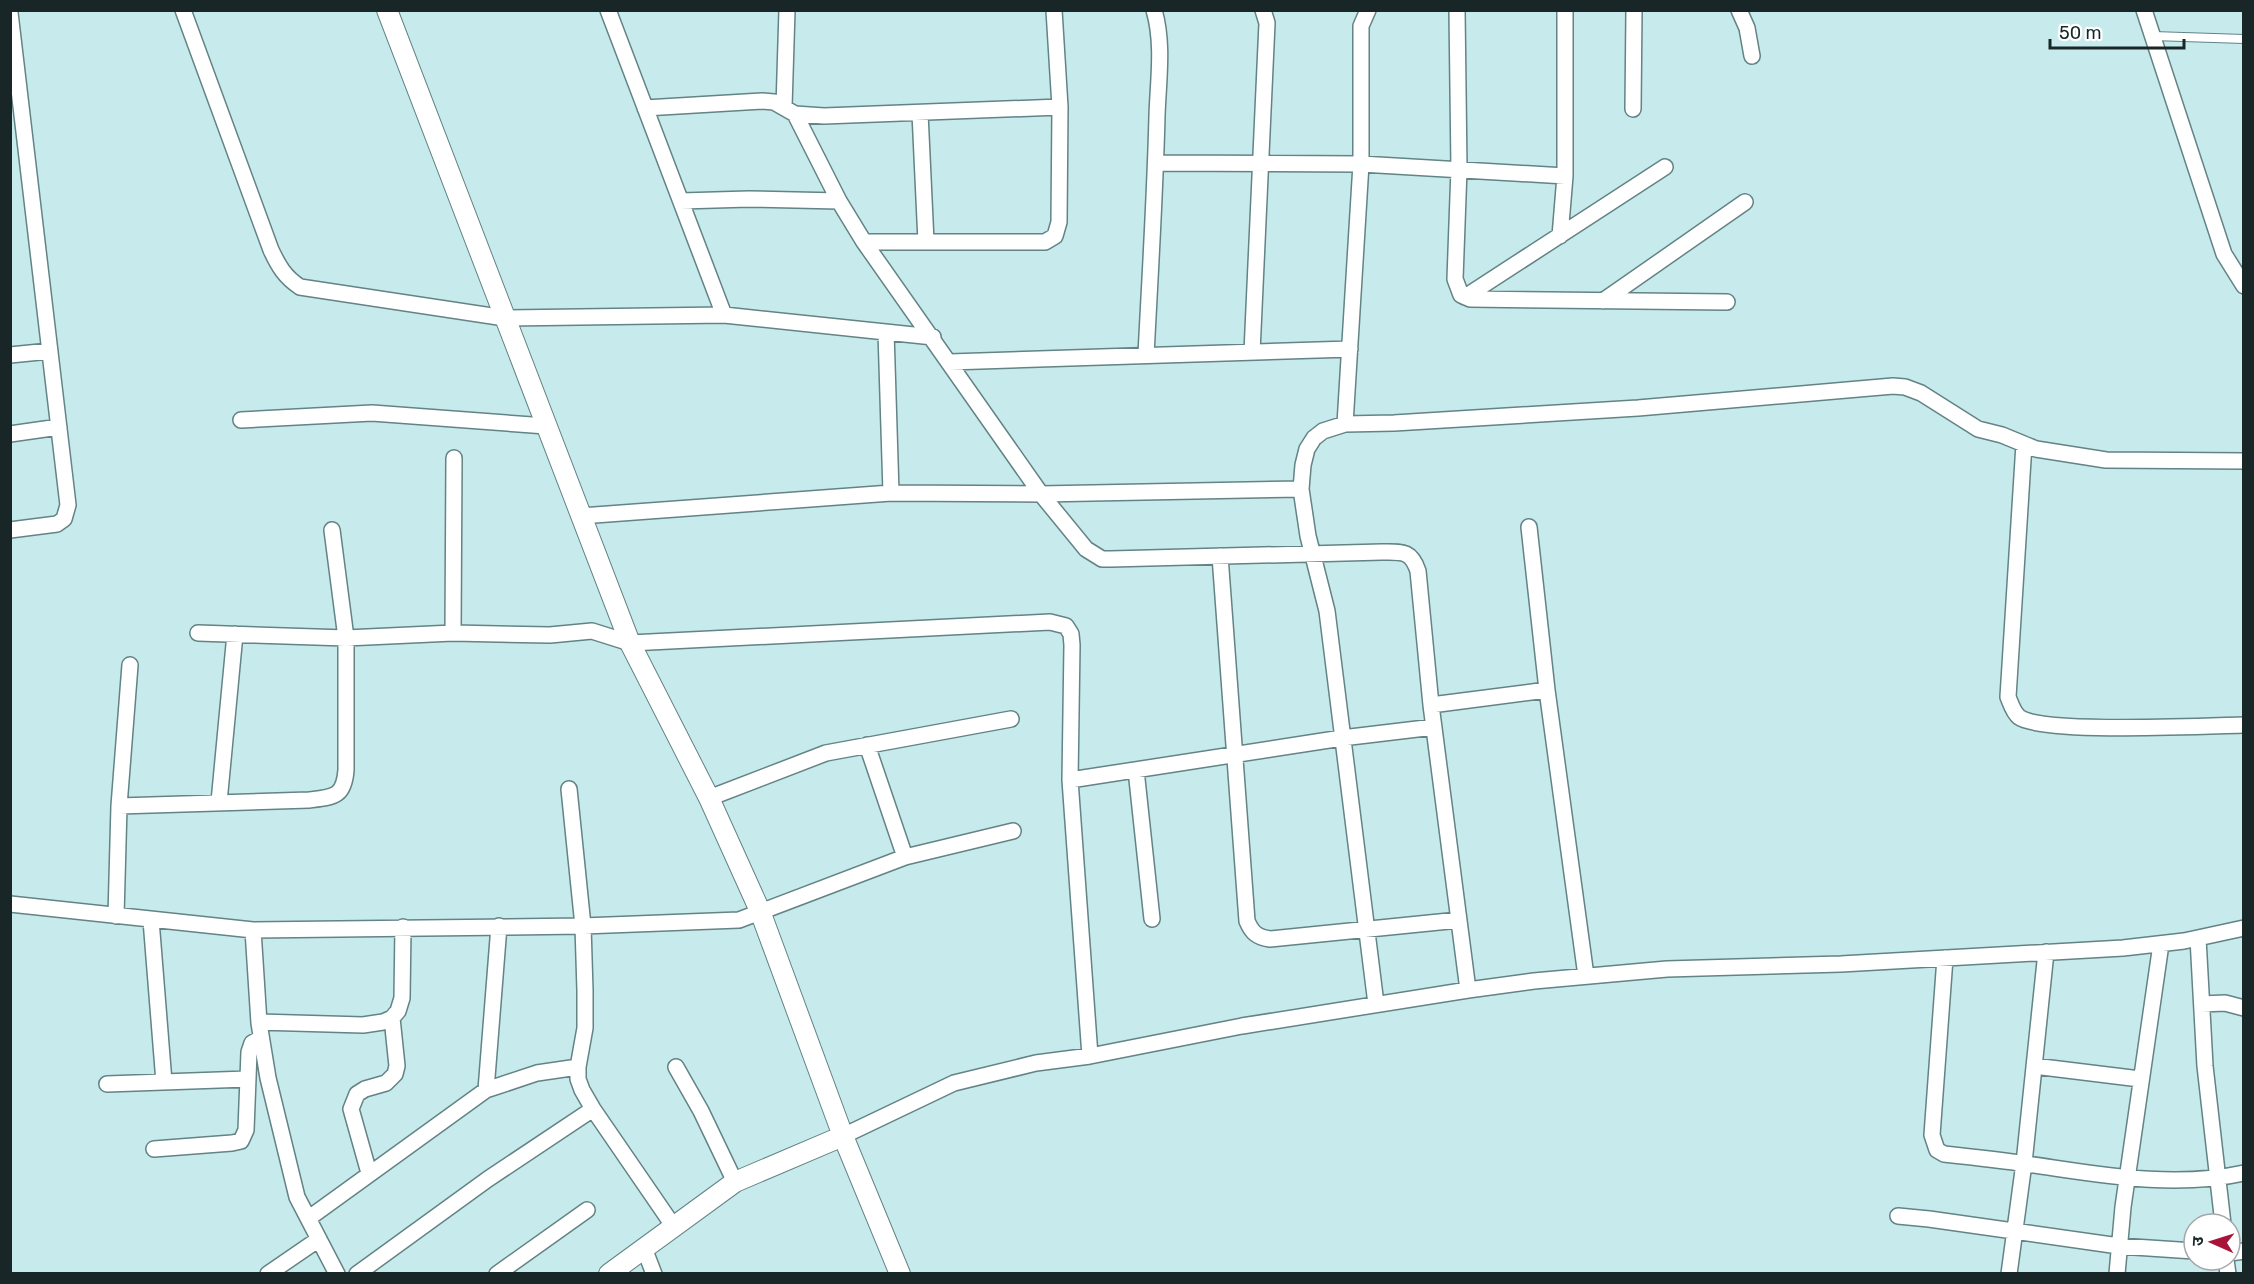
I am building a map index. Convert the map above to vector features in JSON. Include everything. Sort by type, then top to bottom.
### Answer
[{"type":"street","points":[[183,10],[271,250],[280,270],[300,287],[505,318],[724,315],[933,337]]},
{"type":"street","points":[[387,10],[630,643],[709,798],[760,911],[843,1136],[900,1274]]},
{"type":"street","points":[[608,10],[724,315]]},
{"type":"street","points":[[787,10],[790,110],[839,201],[864,242],[933,337],[1041,494],[1078,542],[1093,555],[1102,559],[1398,552],[1412,557],[1418,571],[1431,705],[1468,990]]},
{"type":"street","points":[[864,242],[1045,242],[1055,236],[1059,222],[1060,107],[1054,10]]},
{"type":"street","points":[[1146,356],[1156,163],[1159,48],[1158,23],[1154,10]]},
{"type":"street","points":[[1252,352],[1267,23],[1263,10]]},
{"type":"street","points":[[1345,424],[1361,164],[1361,26],[1368,10]]},
{"type":"street","points":[[1457,10],[1459,169],[1455,279],[1458,290],[1465,297],[1727,302]]},
{"type":"street","points":[[1560,236],[1565,176],[1565,10]]},
{"type":"street","points":[[1634,10],[1634,109]]},
{"type":"street","points":[[1739,10],[1747,28],[1752,56]]},
{"type":"street","points":[[2144,10],[2224,254],[2244,285]]},
{"type":"street","points":[[10,13],[68,505],[64,519],[57,524],[10,530]]},
{"type":"street","points":[[645,108],[762,101],[824,117],[1060,107]]},
{"type":"street","points":[[920,113],[927,242]]},
{"type":"street","points":[[1156,163],[1361,164],[1565,176]]},
{"type":"street","points":[[1465,297],[1665,167]]},
{"type":"street","points":[[681,201],[749,199],[839,201]]},
{"type":"street","points":[[1603,301],[1745,202]]},
{"type":"street","points":[[886,332],[891,493]]},
{"type":"street","points":[[950,362],[1350,349]]},
{"type":"street","points":[[10,355],[50,351]]},
{"type":"street","points":[[1377,1004],[1327,611],[1308,536],[1301,489],[1307,449],[1314,438],[1323,431],[1345,424],[1638,408],[1880,386],[1905,387],[1921,393],[1971,426],[2036,449],[2066,456],[2106,460],[2244,460]]},
{"type":"street","points":[[241,420],[372,413],[546,426]]},
{"type":"street","points":[[10,434],[59,427]]},
{"type":"street","points":[[2024,444],[2008,697],[2012,709],[2018,716],[2030,722],[2082,727],[2244,725]]},
{"type":"street","points":[[453,633],[454,458]]},
{"type":"street","points":[[581,516],[891,493],[1041,494],[1301,489]]},
{"type":"street","points":[[1529,527],[1547,690],[1586,976]]},
{"type":"street","points":[[118,806],[309,800],[330,797],[342,790],[346,770],[346,638],[332,530]]},
{"type":"street","points":[[1220,556],[1233,755],[1247,921],[1251,930],[1258,937],[1270,939],[1459,920]]},
{"type":"street","points":[[198,633],[346,638],[453,633],[550,635],[592,631],[630,643],[1050,622],[1061,624],[1069,629],[1072,645],[1070,780],[1090,1056]]},
{"type":"street","points":[[219,802],[235,634]]},
{"type":"street","points":[[116,916],[118,806],[130,665]]},
{"type":"street","points":[[1431,705],[1547,690]]},
{"type":"street","points":[[709,798],[826,753],[1011,718]]},
{"type":"street","points":[[1070,780],[1342,738],[1434,727]]},
{"type":"street","points":[[867,745],[905,857]]},
{"type":"street","points":[[1136,770],[1152,919]]},
{"type":"street","points":[[569,789],[582,926],[585,1028],[578,1079],[593,1109],[674,1227]]},
{"type":"street","points":[[10,904],[253,930],[582,926],[738,921],[905,857],[1013,831]]},
{"type":"street","points":[[152,920],[164,1082]]},
{"type":"street","points":[[486,1090],[499,926]]},
{"type":"street","points":[[260,1030],[363,1024],[383,1022],[392,1018],[398,1011],[402,998],[403,927]]},
{"type":"street","points":[[609,1274],[735,1182],[843,1136],[954,1083],[1036,1064],[1090,1056],[1242,1026],[1534,981],[1666,969],[1841,964],[2123,948],[2198,938],[2244,928]]},
{"type":"street","points":[[253,930],[260,1030],[268,1078],[297,1197],[337,1274]]},
{"type":"street","points":[[2198,938],[2205,1066],[2222,1212]]},
{"type":"street","points":[[2117,1274],[2140,1079],[2161,944]]},
{"type":"street","points":[[2009,1274],[2024,1163],[2046,952]]},
{"type":"street","points":[[1945,958],[1932,1135],[1934,1147],[1944,1154],[2024,1163],[2127,1179],[2219,1179],[2244,1173]]},
{"type":"street","points":[[2202,1004],[2224,1003],[2244,1008]]},
{"type":"street","points":[[369,1173],[351,1109],[357,1095],[365,1089],[386,1083],[395,1074],[397,1066],[392,1018]]},
{"type":"street","points":[[154,1149],[242,1141],[246,1131],[250,1047],[260,1030]]},
{"type":"street","points":[[2034,1066],[2140,1079]]},
{"type":"street","points":[[309,1218],[486,1090],[516,1078],[578,1067]]},
{"type":"street","points":[[676,1067],[701,1111],[735,1182]]},
{"type":"street","points":[[107,1084],[247,1079]]},
{"type":"street","points":[[357,1274],[488,1179],[593,1109]]},
{"type":"street","points":[[497,1274],[587,1210]]},
{"type":"street","points":[[1898,1216],[2119,1246],[2182,1250]]},
{"type":"street","points":[[268,1274],[319,1239]]},
{"type":"street","points":[[644,1248],[654,1274]]},
{"type":"lane","points":[[2152,36],[2244,39]]}]
